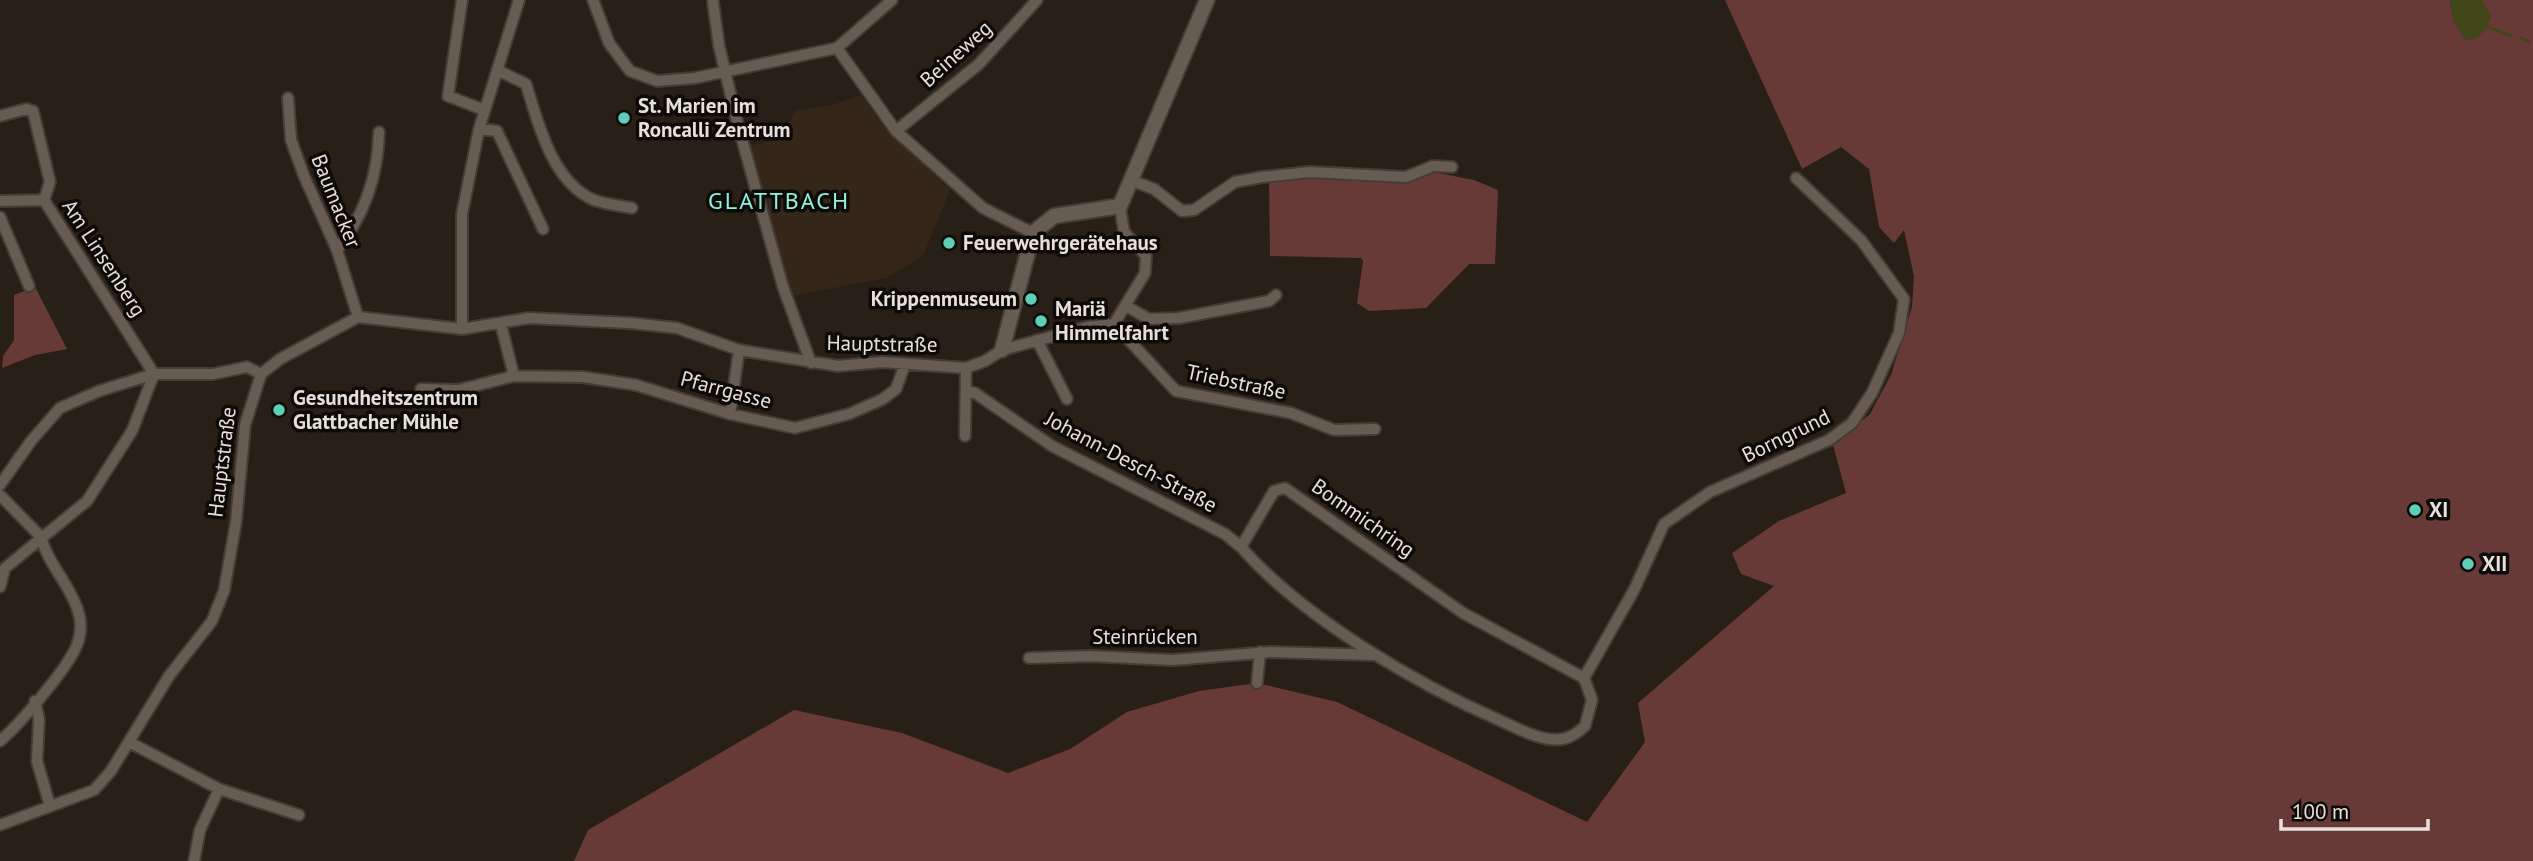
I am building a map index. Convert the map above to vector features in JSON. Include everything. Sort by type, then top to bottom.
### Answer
[{"type":"street","points":[[462,0],[448,96],[484,110]]},
{"type":"street","points":[[462,329],[462,214],[484,110],[519,0]]},
{"type":"street","points":[[593,0],[609,43],[630,71],[657,81],[695,78],[836,48],[892,0]]},
{"type":"street","name":"Beineweg","points":[[896,131],[979,64],[1037,0]]},
{"type":"street","points":[[1114,324],[1145,273],[1146,256],[1124,232],[1120,206],[1133,181],[1207,0]]},
{"type":"street","points":[[713,2],[725,70],[783,287],[811,363]]},
{"type":"street","points":[[836,48],[896,131],[983,208],[1033,233]]},
{"type":"street","points":[[497,70],[526,83],[542,134],[568,181],[593,199],[632,208]]},
{"type":"street","name":"Baumacker","points":[[288,98],[292,140],[304,176],[337,250],[358,317]]},
{"type":"street","points":[[0,116],[26,109],[33,111],[50,182],[44,200]]},
{"type":"street","points":[[479,129],[498,131],[543,229]]},
{"type":"street","points":[[337,250],[352,232],[371,187],[379,160],[379,132]]},
{"type":"street","points":[[1133,181],[1154,189],[1182,211],[1194,210],[1236,182],[1262,177],[1310,172],[1406,177],[1433,166],[1452,167]]},
{"type":"street","name":"Borngrund","points":[[1584,678],[1634,590],[1664,524],[1710,492],[1829,440],[1852,423],[1872,393],[1899,333],[1904,299],[1861,240],[1796,178]]},
{"type":"street","name":"Am Linsenberg","points":[[0,201],[44,200],[154,374]]},
{"type":"street","points":[[1002,350],[1033,233],[1054,216],[1120,206]]},
{"type":"street","points":[[0,217],[29,286]]},
{"type":"street","points":[[1126,306],[1149,319],[1180,318],[1269,301],[1276,295]]},
{"type":"street","points":[[0,485],[31,440],[60,408],[99,391],[154,374],[213,374],[247,367],[261,374],[279,359],[358,317]]},
{"type":"street","name":"Hauptstraße","points":[[358,317],[462,329],[501,325],[530,318],[677,328],[739,350],[811,363],[838,366],[883,362],[966,368],[985,361],[1002,350],[1114,324]]},
{"type":"street","name":"Triebstraße","points":[[1114,324],[1176,391],[1291,413],[1334,430],[1375,429]]},
{"type":"street","points":[[501,325],[514,376]]},
{"type":"street","points":[[1037,340],[1066,399]]},
{"type":"street","points":[[730,414],[739,350]]},
{"type":"street","name":"Pfarrgasse","points":[[421,389],[458,390],[514,376],[583,377],[636,385],[730,414],[796,428],[849,414],[883,399],[895,389],[905,364]]},
{"type":"street","points":[[965,436],[966,368]]},
{"type":"street","points":[[0,587],[5,568],[86,501],[132,430],[154,374]]},
{"type":"street","name":"Hauptstraße","points":[[0,825],[94,790],[129,742],[169,676],[212,621],[224,591],[236,522],[245,425],[261,374]]},
{"type":"street","name":"Johann-Desch-Straße","points":[[966,391],[975,393],[1052,446],[1226,534],[1241,547]]},
{"type":"street","name":"Bommichring","points":[[1241,547],[1275,491],[1285,488],[1463,613],[1584,678]]},
{"type":"street","points":[[0,495],[41,537],[46,555],[76,606],[82,626],[76,646],[35,701],[0,741]]},
{"type":"street","points":[[1241,547],[1257,566],[1375,655],[1468,707],[1532,735],[1561,740],[1585,726],[1591,712],[1592,699],[1584,678]]},
{"type":"street","points":[[1257,683],[1260,652]]},
{"type":"street","name":"Steinrücken","points":[[1030,658],[1090,656],[1172,660],[1260,652],[1375,655]]},
{"type":"street","points":[[35,701],[39,719],[37,761],[50,806]]},
{"type":"street","points":[[129,742],[219,789],[299,815]]},
{"type":"street","points":[[194,861],[200,830],[219,789]]},
{"type":"shaded area","points":[[1725,0],[2533,0],[2533,861],[574,861],[588,830],[794,710],[902,733],[1008,773],[1070,749],[1127,712],[1199,691],[1257,683],[1337,702],[1587,822],[1645,742],[1638,703],[1774,586],[1741,574],[1732,553],[1779,521],[1846,493],[1833,445],[1870,414],[1891,375],[1912,307],[1914,276],[1904,230],[1894,243],[1879,227],[1869,169],[1841,147],[1802,169]]},
{"type":"shaded area","points":[[2449,0],[2482,0],[2491,16],[2488,27],[2476,39],[2465,40],[2454,23]]},
{"type":"shaded area","points":[[861,95],[882,125],[950,190],[923,256],[886,278],[792,296],[748,146],[790,137],[788,124],[795,111],[832,105]]},
{"type":"shaded area","points":[[1433,172],[1474,180],[1498,190],[1495,264],[1469,264],[1426,308],[1369,311],[1357,303],[1363,261],[1361,258],[1270,256],[1269,178],[1415,181],[1415,176]]},
{"type":"shaded area","points":[[35,287],[67,349],[35,355],[2,368],[3,356],[14,340],[14,295]]},
{"type":"waterway","name":"GLATTBACH","points":[[2488,27],[2512,36]]},
{"type":"waterway","name":"GLATTBACH","points":[[2521,38],[2529,41]]},
{"type":"place","name":"St. Marien im Roncalli Zentrum","points":[[624,118]]},
{"type":"place","name":"Feuerwehrgerätehaus","points":[[949,243]]},
{"type":"place","name":"Krippenmuseum","points":[[1031,299]]},
{"type":"place","name":"Mariä Himmelfahrt","points":[[1041,321]]},
{"type":"place","name":"Gesundheitszentrum Glattbacher Mühle","points":[[279,410]]},
{"type":"place","name":"XI","points":[[2415,510]]},
{"type":"place","name":"XII","points":[[2468,564]]},
{"type":"district","name":"GLATTBACH","points":[[779,201]]}]
